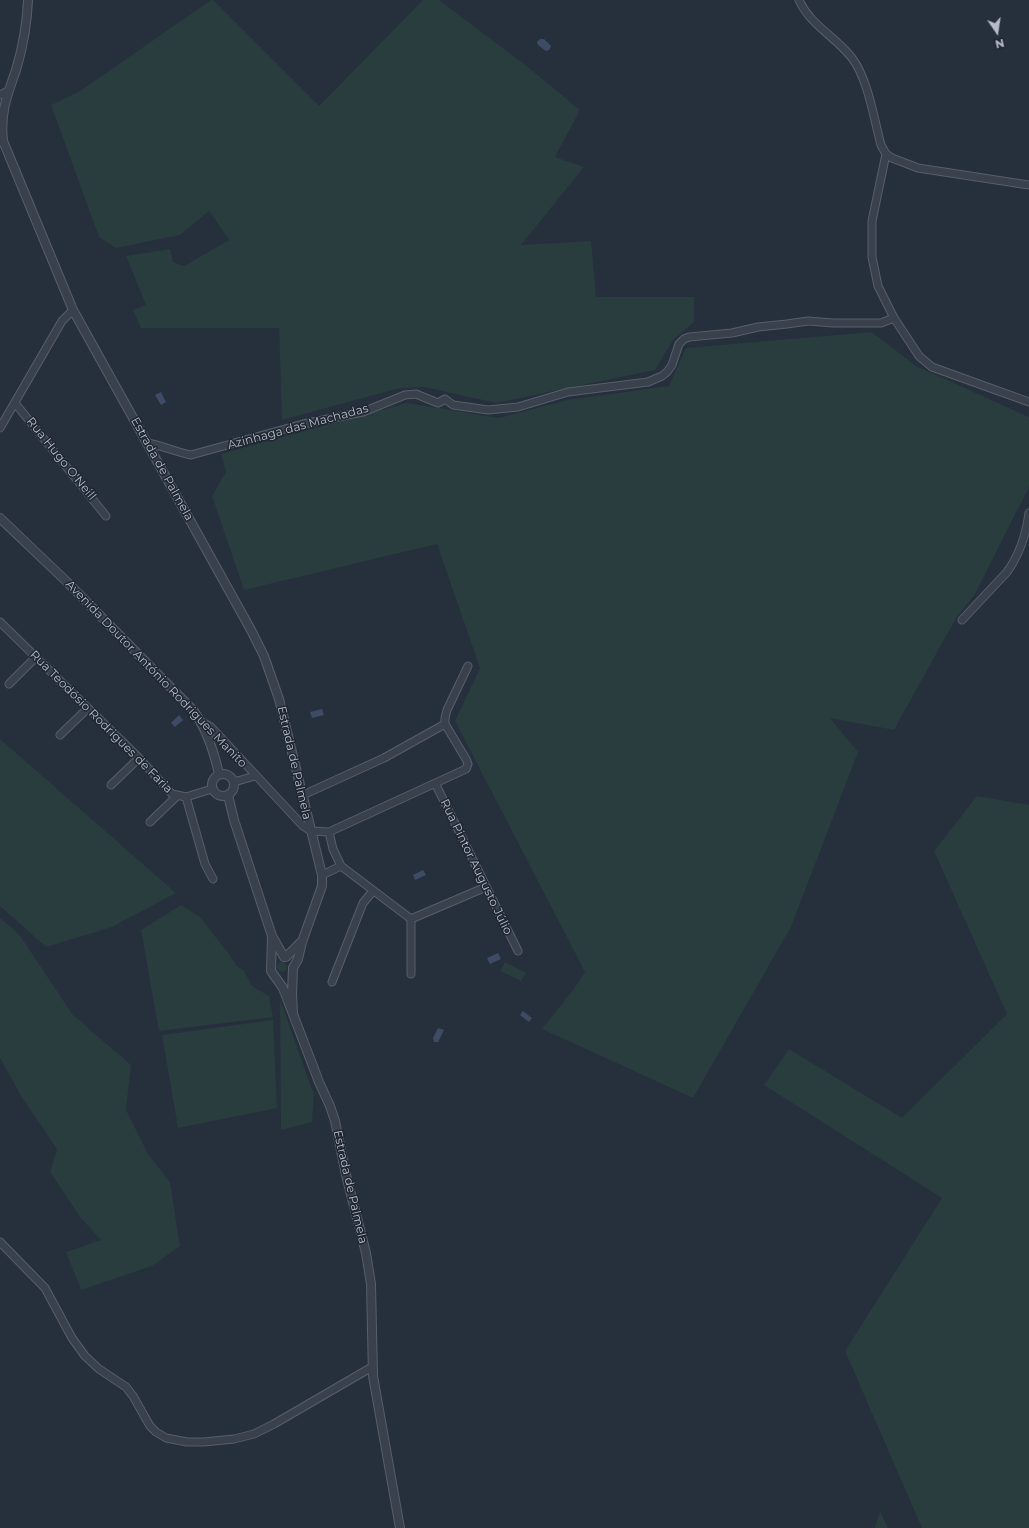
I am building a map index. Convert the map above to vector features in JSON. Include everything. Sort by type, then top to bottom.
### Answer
[{"type":"street","name":"Estrada de Palmela","points":[[28,0],[27,20],[22,47],[4,93],[2,128],[4,141],[73,310],[148,443],[264,656],[279,699],[322,875],[322,886],[293,970],[294,1014]]},
{"type":"street","points":[[799,0],[810,19],[842,46],[858,66],[865,83],[881,145],[886,154],[899,162],[918,168],[1029,185]]},
{"type":"street","points":[[886,154],[872,221],[872,256],[878,286],[894,318],[919,356],[932,367],[1029,402]]},
{"type":"street","points":[[0,428],[62,320],[73,310]]},
{"type":"street","name":"Azinhaga das Machadas","points":[[148,443],[162,446],[175,452],[191,455],[302,424],[363,412],[405,395],[416,394],[438,403],[445,399],[454,405],[488,410],[518,407],[568,392],[656,380],[668,372],[679,344],[684,339],[690,337],[732,333],[758,327],[808,321],[833,323],[881,323],[894,318]]},
{"type":"street","name":"Rua Hugo O'Neill","points":[[15,403],[106,516]]},
{"type":"street","points":[[962,620],[1013,564],[1024,539],[1029,513]]},
{"type":"street","name":"Avenida Doutor António Rodrigues Manito","points":[[0,518],[66,582],[193,710],[202,722],[211,728],[293,815],[311,831]]},
{"type":"street","name":"Rua Teodósio Rodrigues de Faria","points":[[0,622],[139,758],[169,790],[177,796],[186,797],[212,789]]},
{"type":"street","points":[[9,684],[36,657]]},
{"type":"street","points":[[311,831],[329,832],[466,769],[468,764],[466,759],[445,724],[445,718],[447,710],[468,666]]},
{"type":"street","points":[[60,735],[88,708]]},
{"type":"street","points":[[202,722],[219,774]]},
{"type":"street","points":[[303,795],[384,758],[445,724]]},
{"type":"street","points":[[112,785],[139,758]]},
{"type":"street","points":[[219,774],[230,776],[234,782],[234,788],[228,795],[217,795],[212,789],[212,782],[219,774]]},
{"type":"street","points":[[234,782],[255,776]]},
{"type":"street","name":"Rua Pintor Augusto Júlio","points":[[435,783],[518,951]]},
{"type":"street","points":[[228,795],[234,820],[272,936],[285,957],[291,961],[293,970],[291,974],[282,979],[275,976],[271,971],[272,936]]},
{"type":"street","points":[[150,822],[177,796]]},
{"type":"street","points":[[186,797],[205,864],[213,879]]},
{"type":"street","points":[[329,832],[333,850],[341,866],[411,920]]},
{"type":"street","points":[[322,875],[341,866]]},
{"type":"street","points":[[411,920],[486,887]]},
{"type":"street","points":[[332,982],[364,903],[373,890]]},
{"type":"street","points":[[411,920],[411,974]]},
{"type":"street","name":"Estrada de Palmela","points":[[285,957],[302,942]]},
{"type":"street","points":[[272,964],[278,957],[285,957]]},
{"type":"street","name":"Estrada de Palmela","points":[[275,976],[283,988],[294,1014],[335,1121],[346,1175],[366,1253],[371,1284],[372,1367],[400,1528]]},
{"type":"street","points":[[0,1242],[45,1288],[72,1338],[85,1356],[99,1369],[126,1387],[133,1396],[150,1426],[166,1438],[187,1442],[204,1442],[234,1439],[254,1434],[372,1367]]},
{"type":"shaded area","points":[[213,0],[319,106],[423,0],[439,0],[528,67],[580,110],[555,157],[584,167],[521,245],[591,241],[596,297],[694,297],[694,322],[673,340],[655,370],[496,403],[424,387],[400,388],[282,420],[279,328],[141,328],[133,310],[146,305],[126,256],[170,249],[173,262],[184,266],[229,240],[209,211],[180,235],[116,248],[99,237],[51,105],[80,91]]},
{"type":"shaded area","points":[[872,332],[916,366],[1029,417],[1029,487],[975,594],[956,618],[894,730],[830,718],[858,752],[791,927],[693,1098],[542,1029],[573,990],[585,972],[455,721],[480,668],[437,544],[244,590],[212,496],[226,472],[221,454],[407,403],[499,418],[567,400],[669,386],[686,348]]},
{"type":"shaded area","points":[[0,739],[176,893],[112,927],[46,947],[0,906]]},
{"type":"shaded area","points":[[977,796],[1029,805],[1029,1528],[922,1528],[845,1351],[942,1198],[764,1085],[789,1049],[902,1118],[1007,1014],[934,851]]},
{"type":"shaded area","points":[[181,905],[200,917],[236,965],[244,971],[252,986],[269,996],[273,1017],[159,1031],[141,930]]},
{"type":"shaded area","points":[[0,918],[19,934],[73,1015],[131,1065],[126,1110],[148,1154],[170,1182],[180,1246],[152,1266],[81,1290],[66,1252],[101,1240],[80,1217],[50,1172],[57,1149],[21,1096],[0,1058]]},
{"type":"shaded area","points":[[280,962],[284,962],[286,963],[286,971],[280,972],[277,969],[277,965]]},
{"type":"shaded area","points":[[505,962],[526,973],[521,981],[500,971]]},
{"type":"shaded area","points":[[280,999],[314,1095],[312,1122],[281,1130]]},
{"type":"shaded area","points":[[273,1020],[277,1108],[178,1128],[162,1035]]},
{"type":"shaded area","points":[[880,1511],[888,1528],[875,1528]]},
{"type":"water","points":[[540,39],[544,39],[551,46],[549,50],[546,51],[538,45],[537,42]]},
{"type":"water","points":[[161,392],[166,402],[161,405],[155,395]]},
{"type":"water","points":[[322,709],[324,715],[312,718],[310,712]]},
{"type":"water","points":[[179,715],[183,720],[175,727],[171,723]]},
{"type":"water","points":[[423,870],[426,875],[415,880],[413,875]]},
{"type":"water","points":[[498,953],[501,959],[490,964],[487,958]]},
{"type":"water","points":[[523,1011],[532,1018],[529,1022],[520,1015]]},
{"type":"water","points":[[438,1028],[444,1030],[438,1042],[434,1042],[433,1038]]}]
